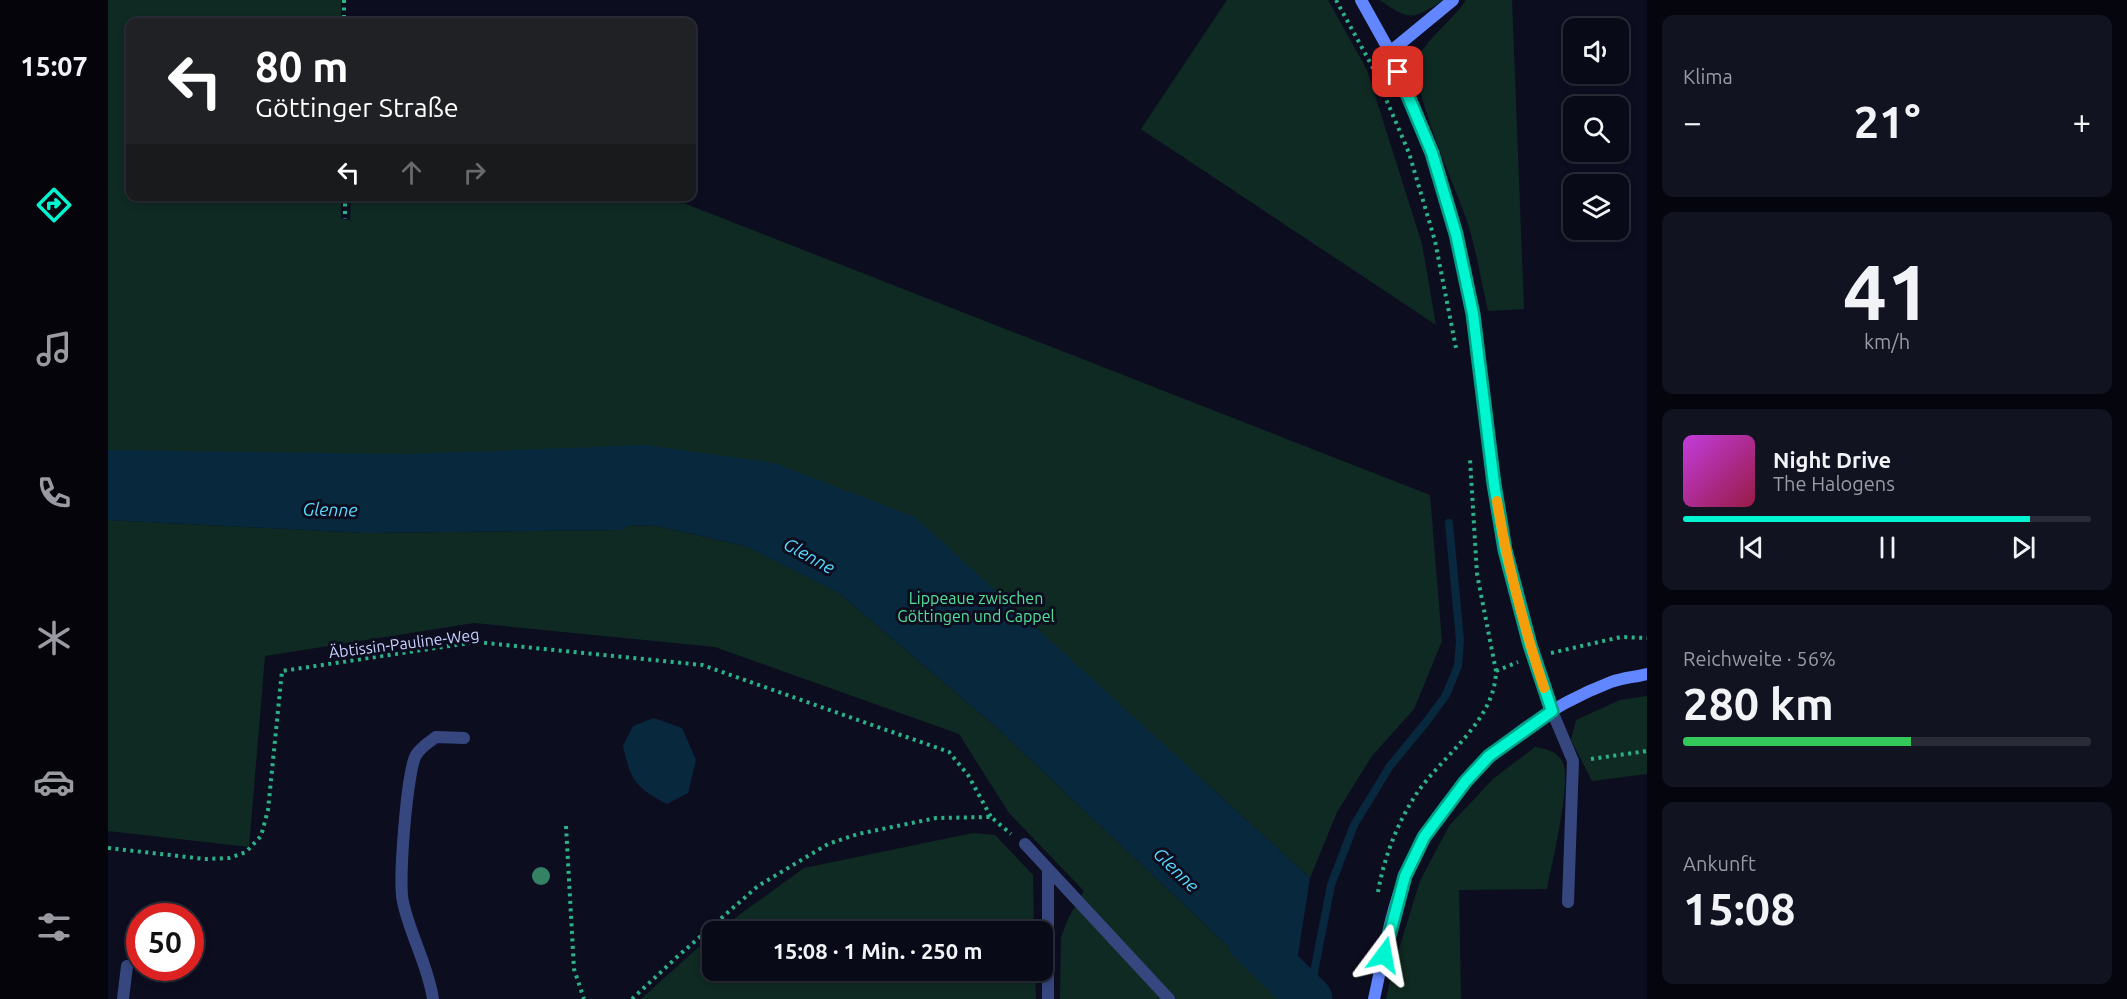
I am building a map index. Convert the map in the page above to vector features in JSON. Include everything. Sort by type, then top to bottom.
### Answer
[{"type":"main road","points":[[1361,0],[1390,52],[1432,153],[1456,234],[1473,314],[1494,484],[1505,550],[1534,656],[1552,711]]},
{"type":"main road","points":[[1390,52],[1453,0]]},
{"type":"main road","points":[[1374,999],[1405,876],[1424,837],[1465,782],[1489,756],[1552,711],[1612,682],[1647,674]]},
{"type":"street","points":[[1552,711],[1573,761],[1568,902]]},
{"type":"street","points":[[432,993],[402,899],[401,873],[410,776],[416,756],[436,737],[464,738]]},
{"type":"street","points":[[1025,844],[1169,999]]},
{"type":"street","points":[[1048,871],[1048,999]]},
{"type":"street","points":[[123,999],[126,974]]},
{"type":"path","points":[[344,0],[344,18]]},
{"type":"path","points":[[1336,0],[1372,66],[1409,153],[1436,241],[1457,358]]},
{"type":"path","points":[[345,201],[345,219]]},
{"type":"path","points":[[1376,901],[1382,869],[1402,816],[1418,792],[1464,738],[1485,708],[1496,683],[1496,671],[1478,574],[1469,448]]},
{"type":"path","points":[[1496,671],[1534,656],[1621,637],[1647,638]]},
{"type":"path","name":"Äbtissin-Pauline-Weg","points":[[108,848],[205,859],[230,858],[246,852],[261,836],[268,810],[282,671],[476,642],[702,665],[949,752],[968,775],[991,817]]},
{"type":"path","points":[[1573,761],[1647,751]]},
{"type":"path","points":[[632,999],[758,885],[828,844],[858,834],[936,818],[991,817],[1025,844]]},
{"type":"path","points":[[566,826],[574,969],[584,999]]},
{"type":"green space","name":"Lippeaue zwischen Göttingen und Cappel","points":[[108,0],[341,0],[341,18],[126,18],[126,201],[341,201],[341,219],[355,221],[350,220],[351,201],[678,201],[1430,495],[1442,641],[1414,709],[1372,756],[1337,812],[1310,878],[1037,629],[936,634],[702,525],[108,486]]},
{"type":"green space","points":[[1227,0],[1328,0],[1367,70],[1422,244],[1436,325],[1141,129]]},
{"type":"green space","points":[[1380,0],[1444,0],[1418,14],[1406,15]]},
{"type":"green space","points":[[1466,0],[1512,0],[1524,309],[1488,311],[1470,229],[1420,91],[1417,61],[1420,54]]},
{"type":"green space","points":[[108,520],[366,533],[622,530],[630,525],[657,526],[745,546],[839,593],[997,728],[1284,999],[1060,999],[1061,937],[1084,891],[1009,813],[959,734],[715,647],[474,623],[265,656],[249,847],[108,831]]},
{"type":"green space","points":[[1647,696],[1647,774],[1592,781],[1571,740],[1576,720],[1620,700]]},
{"type":"green space","points":[[1535,747],[1548,750],[1559,757],[1564,766],[1565,777],[1560,826],[1547,889],[1459,890],[1461,999],[1386,999],[1393,968],[1420,881],[1449,826],[1493,779]]},
{"type":"green space","points":[[973,833],[995,835],[1033,875],[1034,921],[731,921],[804,868]]},
{"type":"green space","points":[[702,944],[702,981],[1035,981],[1036,999],[641,999]]},
{"type":"water","points":[[645,445],[774,463],[915,517],[1310,878],[1291,999],[1284,999],[997,728],[839,593],[745,546],[657,526],[630,525],[622,530],[366,533],[108,520],[108,450],[408,454]]},
{"type":"water","points":[[654,718],[682,728],[696,760],[688,793],[667,804],[648,793],[636,782],[623,746],[633,726]]},
{"type":"waterway","points":[[1309,998],[1331,885],[1354,825],[1390,766],[1446,695],[1458,666],[1460,640],[1449,523]]},
{"type":"waterway","name":"Glenne","points":[[1250,941],[1310,999]]},
{"type":"slow traffic","points":[[1497,501],[1505,550],[1544,688]]},
{"type":"route","points":[[1384,955],[1405,876],[1424,837],[1465,782],[1489,756],[1552,711],[1530,645],[1505,550],[1494,484],[1473,314],[1456,234],[1432,153],[1398,72]]}]
